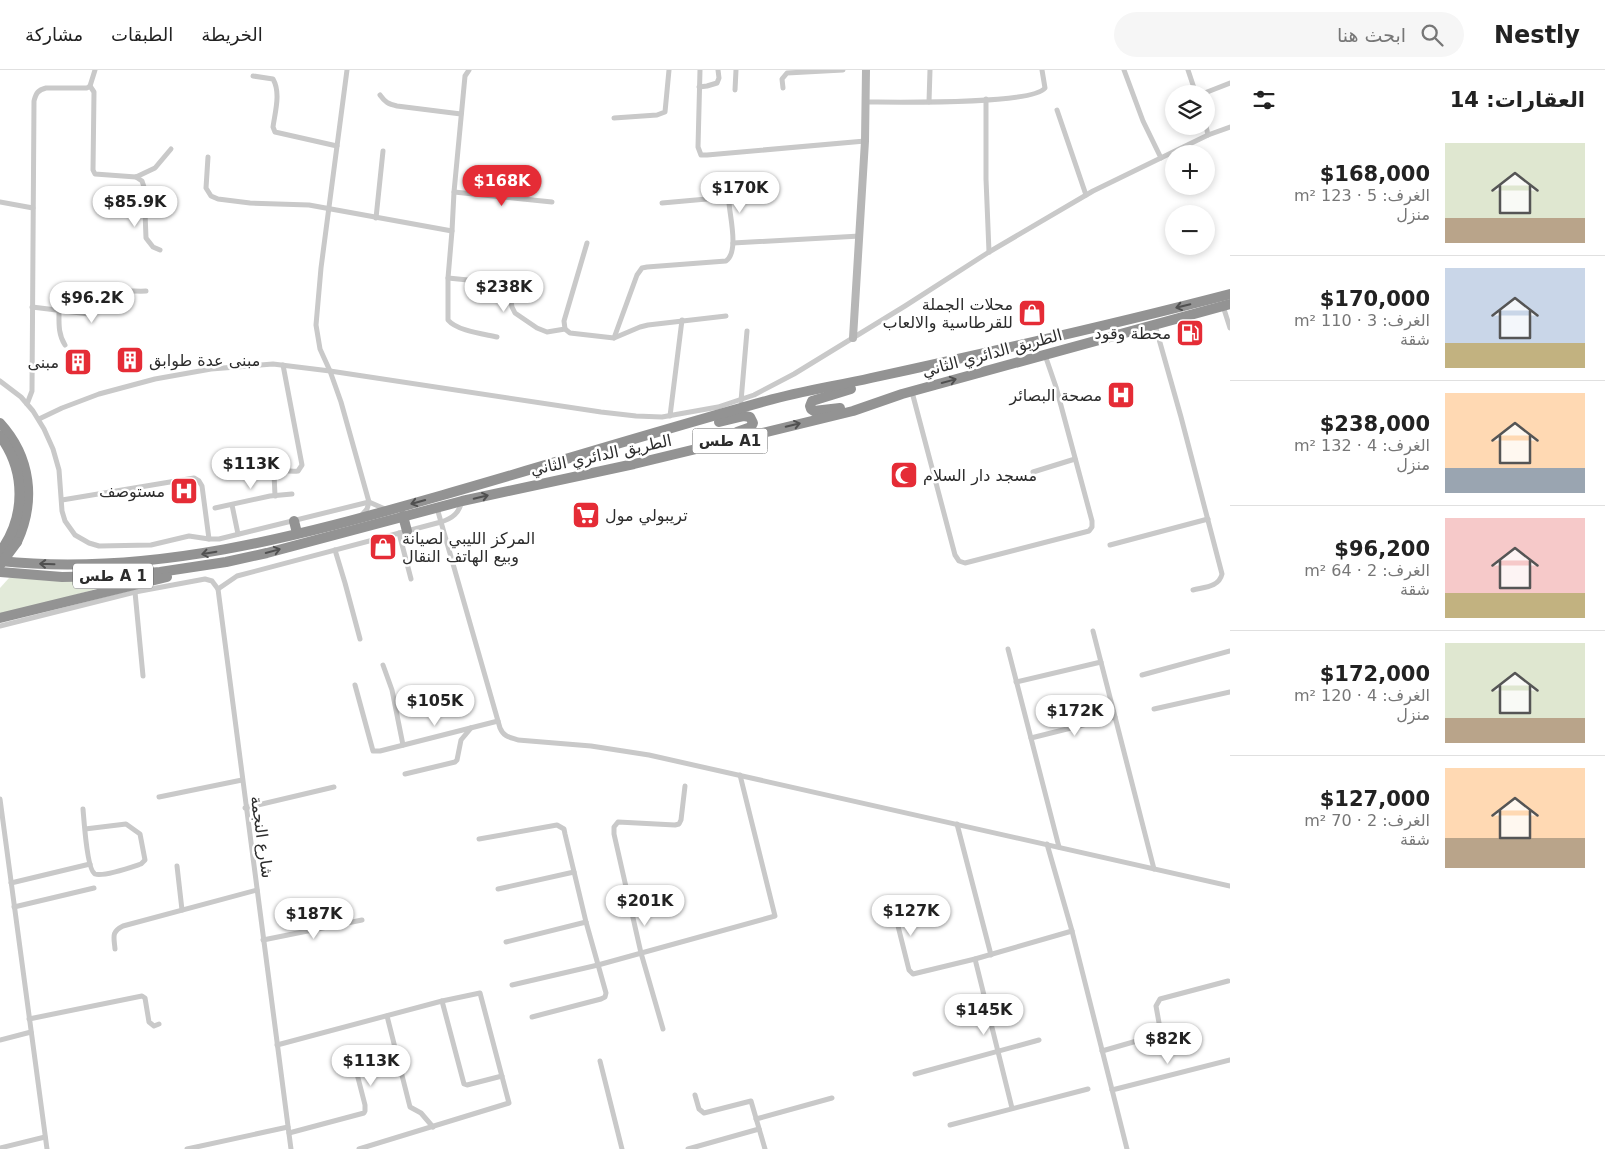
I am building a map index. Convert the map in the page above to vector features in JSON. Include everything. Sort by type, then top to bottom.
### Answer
[{"type":"highway","name":"الطريق الدائري الثاني","points":[[0,561],[76,565],[146,561],[222,551],[389,510],[766,401],[806,391],[870,379],[1230,294]]},
{"type":"highway","name":"الطريق الدائري الثاني","points":[[0,572],[62,576],[112,576],[182,569],[226,562],[267,553],[462,501],[634,464],[853,411],[907,392],[1226,305]]},
{"type":"highway","points":[[907,392],[840,408],[814,411],[810,408],[812,401],[847,390],[1067,337],[1120,323],[1138,316]]},
{"type":"highway","points":[[631,440],[654,439],[744,416],[750,417],[752,421],[752,426],[749,429],[662,452],[634,464]]},
{"type":"highway","points":[[0,423],[12,438],[21,454],[28,481],[28,508],[24,526],[13,541],[0,565]]},
{"type":"highway","points":[[0,436],[12,456],[18,472],[20,489],[13,541],[0,552]]},
{"type":"highway","points":[[403,516],[403,532]]},
{"type":"highway","points":[[294,521],[297,533]]},
{"type":"highway","points":[[0,618],[226,562]]},
{"type":"street","points":[[27,404],[32,391],[32,208],[35,96],[40,89],[46,88],[84,89],[90,86],[95,70]]},
{"type":"street","points":[[347,70],[321,268],[316,325],[320,349],[330,371],[348,426],[369,502],[367,509],[359,518]]},
{"type":"street","points":[[469,70],[465,76],[454,192],[448,278],[448,320],[451,324],[471,331],[497,337]]},
{"type":"street","points":[[614,118],[657,115],[665,112],[667,107],[669,70]]},
{"type":"street","points":[[700,70],[698,150],[704,156],[865,141]]},
{"type":"street","points":[[699,87],[717,82],[719,78],[718,70]]},
{"type":"street","points":[[735,90],[736,70]]},
{"type":"street","points":[[783,88],[782,79],[787,74],[843,70]]},
{"type":"street","points":[[929,102],[930,70]]},
{"type":"street","points":[[866,102],[929,102],[1023,97],[1043,92],[1046,84],[1042,70]]},
{"type":"street","points":[[1124,70],[1143,121],[1161,158]]},
{"type":"street","points":[[1188,70],[1193,85]]},
{"type":"street","points":[[854,338],[865,141],[866,72]]},
{"type":"street","points":[[253,76],[273,79],[276,82],[277,92],[273,127],[275,132],[337,146]]},
{"type":"street","points":[[1215,89],[1230,83]]},
{"type":"street","points":[[90,86],[94,92],[94,172],[103,175],[136,177],[155,168],[171,149]]},
{"type":"street","points":[[380,95],[388,104],[461,114]]},
{"type":"street","points":[[986,99],[986,179],[989,252]]},
{"type":"street","points":[[1057,110],[1086,195]]},
{"type":"street","points":[[1215,132],[1230,126]]},
{"type":"street","points":[[39,419],[99,394],[155,378],[211,369],[253,365],[283,365],[330,371],[601,412],[653,417],[670,416],[718,407],[741,400],[794,374],[989,252],[1086,195],[1208,135]]},
{"type":"street","points":[[376,218],[383,150]]},
{"type":"street","points":[[208,157],[206,184],[208,193],[211,196],[228,200],[309,205],[452,231]]},
{"type":"street","points":[[136,177],[142,181],[144,187],[146,238],[153,247],[160,250]]},
{"type":"street","points":[[454,192],[552,202]]},
{"type":"street","points":[[614,338],[637,275],[642,268],[647,266],[726,262],[731,256],[733,243],[729,203],[724,198],[662,203]]},
{"type":"street","points":[[0,202],[32,208]]},
{"type":"street","points":[[733,243],[860,236]]},
{"type":"street","points":[[587,243],[564,321],[565,329],[570,333],[614,338],[640,326],[726,316]]},
{"type":"street","points":[[448,278],[508,284],[512,307],[516,313],[538,328],[548,332],[565,329]]},
{"type":"street","points":[[32,307],[89,314],[95,311],[105,297],[112,292],[146,292]]},
{"type":"street","points":[[1226,305],[1230,328]]},
{"type":"street","points":[[59,311],[61,338],[65,344]]},
{"type":"street","points":[[670,416],[682,320]]},
{"type":"street","points":[[1154,324],[1222,574],[1221,580],[1217,583],[1194,590]]},
{"type":"street","points":[[741,400],[747,331]]},
{"type":"street","points":[[907,392],[955,555],[959,561],[965,563],[1089,531],[1092,527],[1092,521],[1056,387],[1044,355]]},
{"type":"street","points":[[275,496],[274,472],[298,471],[302,466],[283,365]]},
{"type":"street","points":[[0,381],[14,391],[39,419],[57,460],[64,516],[68,526],[79,538],[89,543],[99,546],[144,545],[164,543],[189,536],[220,539],[369,502],[389,510]]},
{"type":"street","points":[[1033,472],[1075,459]]},
{"type":"street","points":[[62,500],[194,478],[202,486],[209,539]]},
{"type":"street","points":[[215,508],[292,494]]},
{"type":"street","points":[[0,626],[135,592],[205,580],[212,580],[218,589],[237,576],[441,522],[458,512],[462,501]]},
{"type":"street","points":[[232,504],[238,534]]},
{"type":"street","points":[[437,508],[498,721],[502,733],[506,737],[518,740],[591,746],[649,755],[1230,886]]},
{"type":"street","points":[[1110,545],[1208,520]]},
{"type":"street","points":[[403,532],[411,579]]},
{"type":"street","points":[[335,550],[346,583],[360,639]]},
{"type":"street","name":"شارع النجمة","points":[[218,589],[245,808],[291,1149]]},
{"type":"street","points":[[135,592],[144,676]]},
{"type":"street","points":[[1092,631],[1154,869]]},
{"type":"street","points":[[1008,649],[1059,847]]},
{"type":"street","points":[[1142,675],[1230,651]]},
{"type":"street","points":[[1016,682],[1101,662]]},
{"type":"street","points":[[383,665],[392,690],[403,745]]},
{"type":"street","points":[[355,685],[372,750],[380,751],[498,721]]},
{"type":"street","points":[[1154,709],[1230,692]]},
{"type":"street","points":[[1031,738],[1115,717]]},
{"type":"street","points":[[405,774],[455,762],[457,760],[460,740],[471,728]]},
{"type":"street","points":[[512,985],[598,966],[774,916],[740,775]]},
{"type":"street","points":[[159,797],[242,780]]},
{"type":"street","points":[[663,1029],[641,953],[614,827],[618,822],[679,824],[685,786]]},
{"type":"street","points":[[245,808],[334,787]]},
{"type":"street","points":[[0,799],[47,1149]]},
{"type":"street","points":[[83,809],[85,829],[92,872],[103,874],[142,864],[145,860],[140,834],[126,824],[85,829]]},
{"type":"street","points":[[957,824],[991,955]]},
{"type":"street","points":[[480,839],[557,825],[564,829],[586,922],[606,993],[605,997],[532,1017]]},
{"type":"street","points":[[1047,844],[1072,930],[1127,1149]]},
{"type":"street","points":[[0,854],[6,852]]},
{"type":"street","points":[[11,883],[90,864]]},
{"type":"street","points":[[177,866],[182,910]]},
{"type":"street","points":[[498,889],[574,872]]},
{"type":"street","points":[[14,907],[94,888]]},
{"type":"street","points":[[115,949],[114,933],[119,928],[257,890]]},
{"type":"street","points":[[894,910],[909,970],[913,974],[991,955],[1072,930]]},
{"type":"street","points":[[263,940],[362,920]]},
{"type":"street","points":[[506,942],[586,922]]},
{"type":"street","points":[[974,959],[1012,1108]]},
{"type":"street","points":[[1102,1051],[1161,1034],[1156,1006],[1160,1000],[1228,981]]},
{"type":"street","points":[[277,1045],[442,1001],[480,993],[509,1103],[362,1149]]},
{"type":"street","points":[[29,1019],[142,996],[145,998],[149,1022],[154,1026],[159,1024]]},
{"type":"street","points":[[442,1001],[464,1084],[467,1085],[502,1076]]},
{"type":"street","points":[[388,1016],[410,1107],[420,1113],[433,1127]]},
{"type":"street","points":[[0,1040],[31,1032]]},
{"type":"street","points":[[915,1074],[1039,1040]]},
{"type":"street","points":[[1112,1090],[1230,1060]]},
{"type":"street","points":[[600,1061],[622,1149]]},
{"type":"street","points":[[187,1149],[288,1130],[364,1113],[365,1105],[356,1070]]},
{"type":"street","points":[[950,1125],[1088,1089]]},
{"type":"street","points":[[695,1094],[699,1109],[704,1113],[751,1101],[765,1149]]},
{"type":"street","points":[[756,1119],[832,1098]]},
{"type":"street","points":[[688,1149],[759,1129]]},
{"type":"street","points":[[0,1148],[45,1137]]},
{"type":"green space","points":[[9,578],[128,580],[0,616],[0,588]]},
{"type":"place","name":"محلات الجملة للقرطاسية والالعاب","points":[[1032,313]]},
{"type":"place","name":"محطة وقود","points":[[1190,333]]},
{"type":"place","name":"مبنى عدة طوابق","points":[[130,360]]},
{"type":"place","name":"مبنى","points":[[78,362]]},
{"type":"place","name":"مصحة البصائر","points":[[1121,395]]},
{"type":"place","name":"مسجد دار السلام","points":[[904,475]]},
{"type":"place","name":"مستوصف","points":[[184,491]]},
{"type":"place","name":"تريبولي مول","points":[[586,515]]},
{"type":"place","name":"المركز الليبي لصيانة وبيع الهاتف النقال","points":[[383,547]]}]
